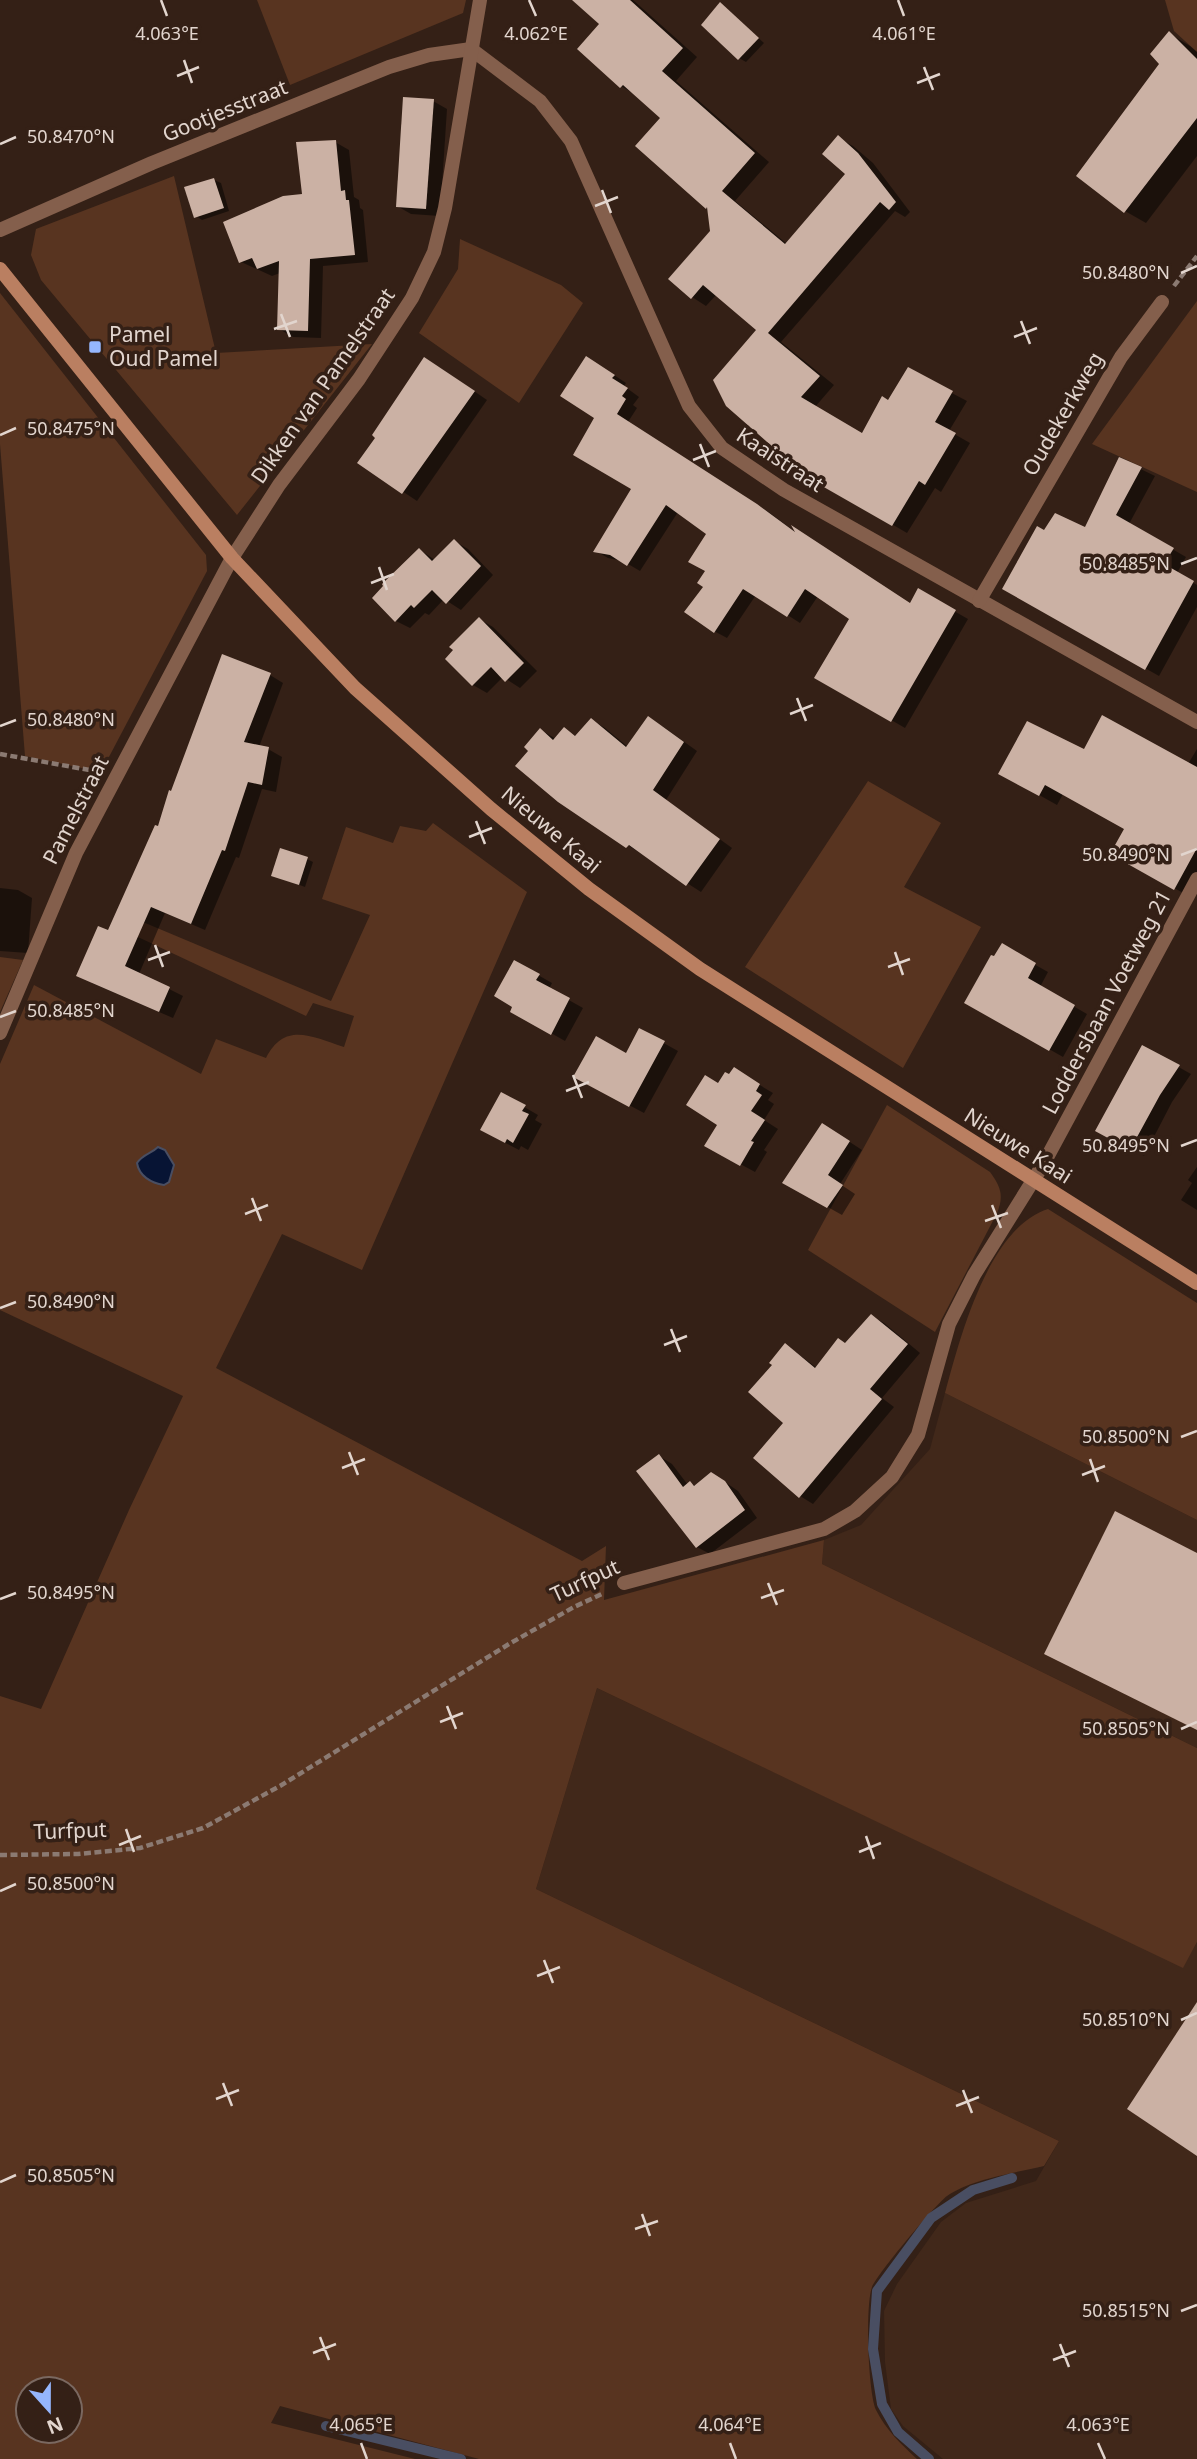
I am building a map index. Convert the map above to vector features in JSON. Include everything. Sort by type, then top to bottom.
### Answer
[{"type":"main road","name":"Nieuwe Kaai","points":[[0,269],[232,558],[355,688],[491,809],[589,889],[700,968],[1197,1283]]},
{"type":"street","name":"Dikken van Pamelstraat","points":[[244,539],[279,485],[359,379],[412,298],[434,252],[445,208],[480,0]]},
{"type":"street","name":"Gootjesstraat","points":[[0,230],[152,163],[389,66],[429,55],[471,49]]},
{"type":"street","name":"Kaaistraat","points":[[471,49],[540,101],[571,142],[689,406],[722,448],[783,490],[1197,722]]},
{"type":"street","name":"Oudekerkweg","points":[[979,601],[1121,357],[1162,302]]},
{"type":"street","name":"Pamelstraat","points":[[0,1033],[76,853],[244,539]]},
{"type":"street","name":"Loddersbaan Voetweg 21","points":[[1032,1180],[1044,1163],[1197,879]]},
{"type":"street","name":"Turfput","points":[[624,1584],[824,1529],[855,1511],[892,1477],[918,1435],[949,1324],[974,1275],[1032,1180]]},
{"type":"path","points":[[1162,302],[1197,256]]},
{"type":"path","points":[[0,754],[117,775]]},
{"type":"path","name":"Turfput","points":[[0,1855],[78,1854],[140,1848],[203,1828],[280,1786],[520,1638],[574,1607],[624,1584]]},
{"type":"shaded area","points":[[257,0],[466,0],[463,13],[290,85]]},
{"type":"shaded area","points":[[1165,0],[1197,0],[1197,52],[1174,31]]},
{"type":"shaded area","points":[[174,176],[216,353],[372,344],[237,515],[41,280],[31,255],[36,229]]},
{"type":"shaded area","points":[[460,239],[561,285],[583,303],[519,403],[419,333],[458,269]]},
{"type":"shaded area","points":[[0,293],[206,555],[207,571],[101,772],[25,756],[0,444]]},
{"type":"shaded area","points":[[1197,301],[1197,492],[1092,444]]},
{"type":"shaded area","points":[[868,781],[941,823],[904,887],[981,927],[903,1068],[745,967]]},
{"type":"shaded area","points":[[433,823],[527,892],[362,1270],[282,1234],[216,1368],[582,1561],[606,1546],[604,1600],[824,1540],[822,1564],[1197,1748],[1197,1942],[1183,1968],[597,1688],[536,1889],[1059,2141],[1044,2166],[968,2185],[947,2196],[907,2240],[872,2287],[868,2330],[873,2400],[884,2424],[917,2459],[479,2459],[280,2406],[271,2423],[415,2459],[0,2459],[0,1696],[41,1709],[183,1396],[0,1310],[0,1064],[34,985],[201,1074],[216,1039],[266,1058],[273,1046],[291,1036],[310,1036],[344,1047],[354,1016],[313,1003],[306,1016],[123,930],[131,917],[331,1001],[370,915],[322,899],[346,827],[393,843],[400,826],[426,831]]},
{"type":"shaded area","points":[[0,957],[23,960],[0,1012]]},
{"type":"shaded area","points":[[887,1105],[990,1172],[1000,1192],[997,1213],[935,1332],[808,1250]]},
{"type":"shaded area","points":[[1048,1209],[1197,1303],[1197,1520],[945,1393],[968,1316],[993,1261],[1009,1238],[1027,1220]]},
{"type":"shaded area","points":[[945,1393],[1197,1520],[1197,1748],[822,1564],[824,1540],[861,1525],[930,1449]]},
{"type":"shaded area","points":[[597,1688],[1183,1967],[1197,1942],[1197,2459],[943,2459],[903,2426],[891,2409],[885,2362],[884,2311],[897,2284],[941,2222],[966,2203],[1036,2181],[1059,2141],[536,1889]]},
{"type":"water","points":[[158,1147],[165,1150],[174,1165],[169,1182],[164,1185],[146,1178],[137,1163]]},
{"type":"building","points":[[572,0],[630,0],[683,48],[662,71],[755,153],[722,191],[785,244],[845,174],[822,154],[838,135],[858,153],[896,202],[889,210],[880,202],[768,333],[820,376],[801,397],[862,433],[882,396],[888,400],[908,367],[953,391],[935,422],[956,433],[925,485],[919,481],[892,526],[808,478],[726,406],[713,380],[756,330],[703,285],[691,299],[668,279],[710,231],[707,207],[706,209],[635,146],[660,118],[623,85],[620,88],[577,49],[599,24]]},
{"type":"building","points":[[720,2],[759,38],[738,60],[701,25]]},
{"type":"building","points":[[1169,31],[1197,59],[1197,118],[1124,213],[1076,176],[1159,64],[1150,54]]},
{"type":"building","points":[[403,97],[434,99],[426,209],[396,207]]},
{"type":"building","points":[[336,140],[341,191],[345,190],[346,200],[349,200],[355,255],[310,259],[308,331],[277,330],[279,261],[257,269],[252,258],[239,263],[223,222],[283,196],[302,194],[296,142]]},
{"type":"building","points":[[214,178],[224,208],[194,218],[184,187]]},
{"type":"building","points":[[586,356],[615,375],[612,378],[628,388],[622,396],[626,399],[617,414],[757,504],[795,532],[791,525],[910,603],[918,588],[956,610],[891,722],[814,678],[849,619],[805,589],[787,617],[743,589],[714,633],[684,612],[703,587],[697,583],[705,571],[688,562],[706,534],[666,505],[627,566],[610,555],[593,552],[631,489],[573,455],[594,418],[560,396]]},
{"type":"building","points":[[424,357],[475,391],[402,494],[357,463],[375,438],[372,435]]},
{"type":"building","points":[[1119,457],[1142,467],[1116,515],[1174,548],[1164,564],[1194,581],[1145,670],[1002,589],[1037,526],[1044,530],[1055,513],[1085,527]]},
{"type":"building","points":[[454,539],[481,566],[446,604],[432,590],[414,608],[411,605],[395,622],[372,598],[382,584],[419,548],[432,561]]},
{"type":"building","points":[[479,617],[524,663],[505,682],[491,667],[472,686],[445,659],[453,650],[449,647]]},
{"type":"building","points":[[222,654],[271,673],[244,742],[269,747],[262,785],[248,782],[225,851],[222,850],[191,924],[151,907],[125,966],[170,987],[159,1012],[76,976],[98,926],[108,930],[155,825],[158,826],[169,790],[171,791]]},
{"type":"building","points":[[1102,715],[1197,767],[1197,848],[1174,890],[1110,854],[1124,829],[1045,785],[1039,796],[998,774],[1027,721],[1084,749]]},
{"type":"building","points":[[648,716],[684,742],[653,790],[720,839],[686,886],[629,845],[626,848],[558,802],[515,766],[528,751],[524,747],[540,728],[553,740],[564,727],[575,736],[591,718],[626,747]]},
{"type":"building","points":[[280,848],[308,857],[299,885],[271,876]]},
{"type":"building","points":[[1002,943],[1036,963],[1028,978],[1075,1005],[1049,1051],[964,1003],[991,955],[994,956]]},
{"type":"building","points":[[514,960],[540,974],[536,980],[570,998],[551,1035],[510,1012],[512,1007],[494,996]]},
{"type":"building","points":[[639,1028],[665,1041],[629,1107],[573,1077],[596,1036],[626,1053]]},
{"type":"building","points":[[1142,1045],[1180,1065],[1130,1150],[1095,1131]]},
{"type":"building","points":[[734,1067],[760,1084],[756,1091],[762,1095],[751,1111],[765,1120],[751,1141],[754,1142],[740,1166],[704,1146],[717,1125],[686,1105],[705,1075],[718,1083],[725,1072],[729,1074]]},
{"type":"building","points":[[501,1092],[526,1105],[522,1111],[529,1114],[513,1143],[507,1139],[505,1143],[480,1130]]},
{"type":"building","points":[[822,1123],[850,1141],[828,1175],[843,1185],[827,1208],[782,1183]]},
{"type":"building","points":[[871,1314],[908,1344],[870,1389],[882,1399],[799,1498],[753,1458],[783,1423],[748,1392],[772,1365],[769,1363],[785,1343],[815,1368],[838,1338],[845,1343]]},
{"type":"building","points":[[659,1454],[683,1487],[690,1481],[694,1486],[711,1472],[725,1481],[745,1510],[696,1548],[636,1471]]},
{"type":"building","points":[[1115,1511],[1197,1553],[1197,1730],[1044,1654]]},
{"type":"building","points":[[1197,2002],[1197,2156],[1127,2109]]},
{"type":"waterway","points":[[929,2459],[898,2432],[882,2404],[873,2349],[877,2291],[931,2218],[973,2190],[1012,2178]]},
{"type":"waterway","points":[[326,2426],[461,2459]]},
{"type":"place","name":"Pamel Oud Pamel","points":[[95,347]]}]
